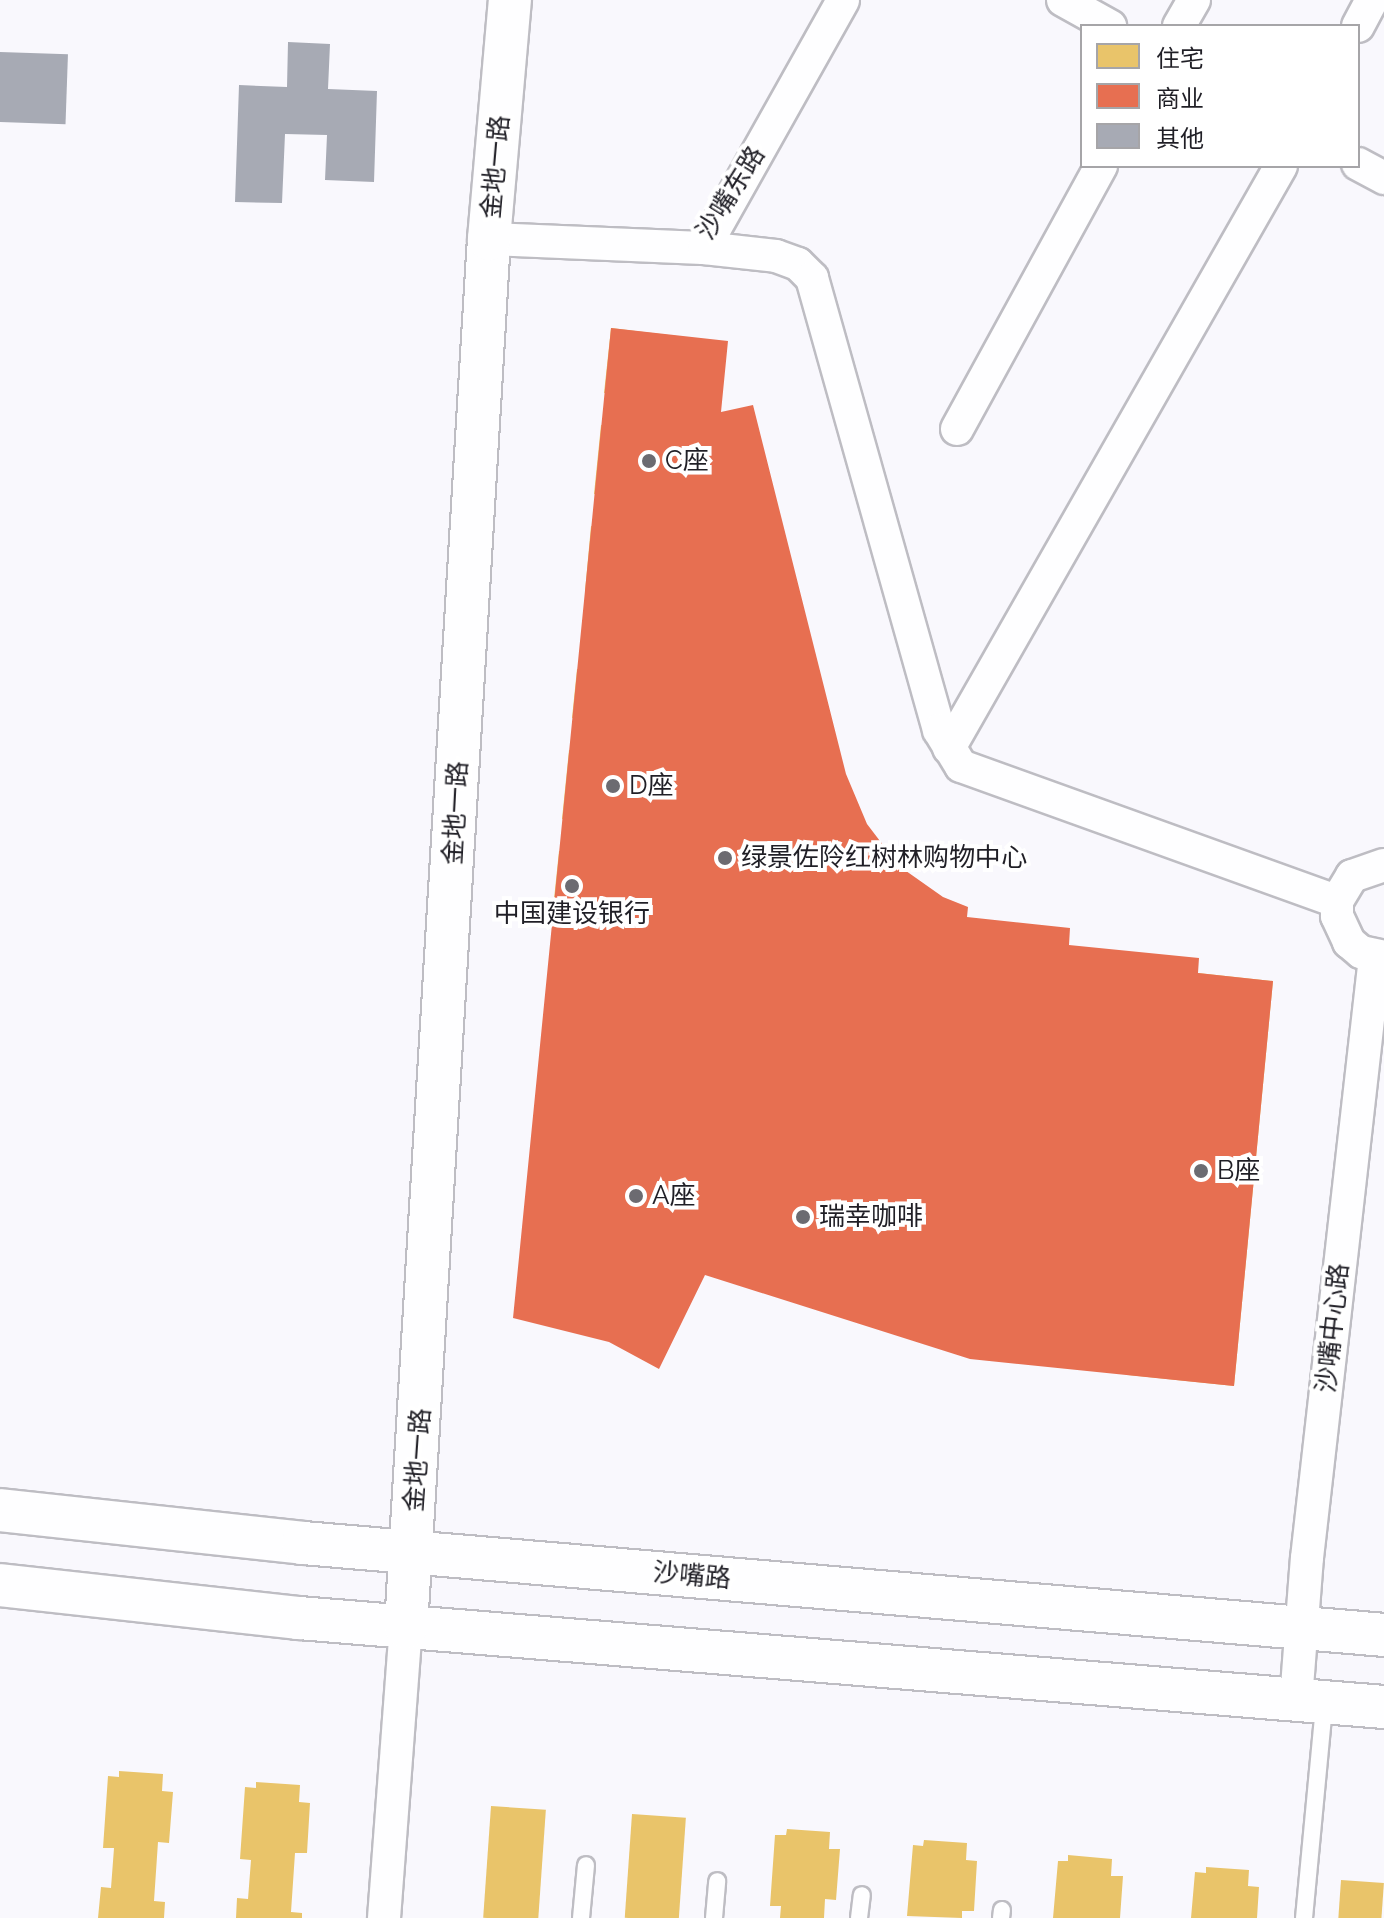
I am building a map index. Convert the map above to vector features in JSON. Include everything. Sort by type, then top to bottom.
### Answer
[{"type":"street","name":"金地一路","points":[[406,1627],[489,239],[510,0]]},
{"type":"street","name":"沙嘴东路","points":[[489,239],[704,248],[843,0]]},
{"type":"street","points":[[1063,0],[1106,24]]},
{"type":"street","points":[[1180,24],[1194,0]]},
{"type":"street","points":[[1359,24],[1372,0]]},
{"type":"street","points":[[1360,165],[1384,178]]},
{"type":"street","points":[[957,429],[1100,168]]},
{"type":"street","points":[[949,748],[1280,168]]},
{"type":"street","points":[[704,248],[776,256],[798,264],[812,278],[939,730],[961,766],[992,781],[1337,901]]},
{"type":"street","points":[[1380,957],[1349,942],[1341,930],[1337,901],[1352,876],[1384,865]]},
{"type":"street","name":"沙嘴中心路","points":[[1310,1701],[1302,1628],[1380,957]]},
{"type":"street","name":"沙嘴路","points":[[0,1510],[412,1553],[1384,1635]]},
{"type":"street","points":[[0,1585],[406,1627],[1384,1707]]},
{"type":"street","points":[[384,1918],[406,1627]]},
{"type":"lane","points":[[1304,1918],[1310,1701]]},
{"type":"lane","points":[[581,1918],[586,1865]]},
{"type":"lane","points":[[714,1918],[717,1881]]},
{"type":"lane","points":[[859,1918],[862,1895]]},
{"type":"building: 住宅","name":"C座","points":[[611,328],[677,336],[672,390],[707,394],[692,547],[657,544],[651,598],[585,591],[591,526],[609,528],[612,496],[594,494],[601,425],[619,427],[622,395],[604,393]]},
{"type":"building: 住宅","name":"D座","points":[[577,669],[633,675],[631,692],[671,696],[651,894],[611,889],[610,905],[554,899],[559,851],[590,854],[593,823],[562,819],[569,750],[601,753],[604,721],[572,718]]},
{"type":"building: 住宅","name":"B座","points":[[1198,973],[1273,981],[1234,1386],[1128,1375],[1137,1279],[1157,1282],[1166,1196],[1146,1194],[1150,1146],[1170,1148],[1179,1061],[1159,1059],[1164,1014],[1194,1017]]},
{"type":"building: 住宅","points":[[119,1771],[163,1774],[162,1791],[173,1792],[169,1843],[158,1842],[154,1901],[165,1902],[164,1918],[98,1918],[101,1887],[111,1888],[114,1848],[103,1848],[108,1776],[119,1777]]},
{"type":"building: 住宅","points":[[256,1782],[300,1785],[299,1802],[310,1803],[307,1853],[295,1853],[291,1912],[302,1913],[302,1918],[236,1918],[237,1898],[248,1899],[251,1860],[240,1859],[245,1787],[256,1788]]},
{"type":"building: 住宅","points":[[491,1806],[546,1810],[538,1918],[483,1918]]},
{"type":"building: 住宅","points":[[632,1814],[686,1818],[679,1918],[625,1918]]},
{"type":"building: 住宅","points":[[787,1829],[830,1832],[829,1849],[840,1849],[836,1900],[825,1899],[824,1918],[780,1918],[781,1906],[770,1906],[775,1835],[786,1835]]},
{"type":"building: 住宅","points":[[924,1840],[967,1843],[966,1860],[977,1861],[974,1911],[962,1911],[962,1918],[907,1916],[913,1845],[923,1846]]},
{"type":"building: 住宅","points":[[1068,1855],[1112,1859],[1111,1876],[1123,1876],[1120,1918],[1053,1918],[1058,1861],[1068,1861]]},
{"type":"building: 住宅","points":[[1206,1867],[1249,1870],[1248,1886],[1259,1887],[1257,1918],[1191,1918],[1195,1872],[1206,1873]]},
{"type":"building: 住宅","points":[[1341,1880],[1384,1883],[1381,1918],[1338,1918]]},
{"type":"building: 商业","name":"绿景佐阾红树林购物中心","points":[[611,328],[728,341],[721,412],[753,405],[846,774],[867,824],[899,866],[943,897],[968,907],[967,917],[1070,928],[1069,945],[1199,958],[1198,973],[1273,981],[1234,1386],[970,1359],[705,1275],[659,1369],[609,1342],[513,1318]]},
{"type":"building: 其他","points":[[288,42],[330,44],[328,89],[377,91],[374,182],[325,180],[327,135],[285,134],[282,203],[235,202],[239,85],[287,87]]},
{"type":"building: 其他","points":[[0,52],[68,54],[66,124],[0,122]]},
{"type":"place","name":"C座","points":[[649,461]]},
{"type":"place","name":"D座","points":[[613,786]]},
{"type":"place","name":"绿景佐阾红树林购物中心","points":[[725,858]]},
{"type":"place","name":"中国建设银行","points":[[572,886]]},
{"type":"place","name":"B座","points":[[1201,1171]]},
{"type":"place","name":"A座","points":[[636,1196]]},
{"type":"place","name":"瑞幸咖啡","points":[[803,1217]]}]
